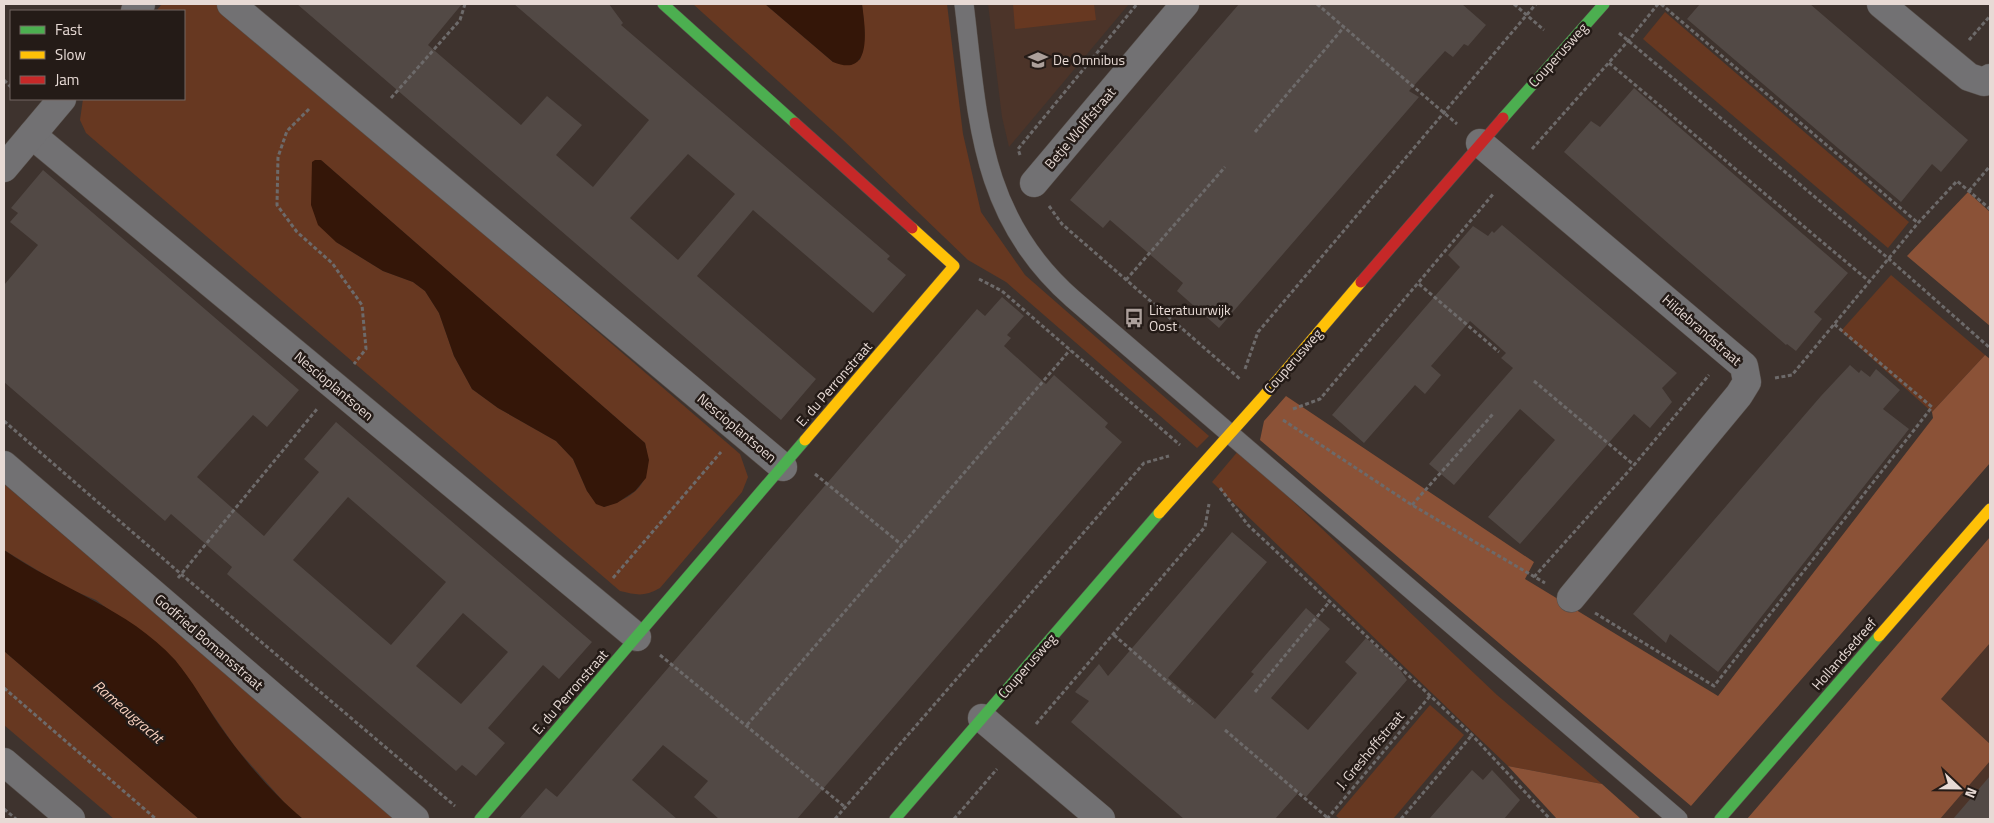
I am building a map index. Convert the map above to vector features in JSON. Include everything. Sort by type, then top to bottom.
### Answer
[{"type":"street","name":"Nescioplantsoen","points":[[232,4],[740,431],[787,461]]},
{"type":"street","name":"E. du Perronstraat","points":[[480,819],[954,266],[663,4]]},
{"type":"street","name":"Betje Wolffstraat","points":[[1034,183],[1185,4]]},
{"type":"street","points":[[1882,4],[1969,77],[1984,82],[1990,78]]},
{"type":"street","name":"Couperusweg","points":[[895,819],[1564,48],[1594,7]]},
{"type":"street","points":[[4,168],[61,100]]},
{"type":"street","name":"Nescioplantsoen","points":[[32,135],[637,637]]},
{"type":"street","name":"Hildebrandstraat","points":[[1480,143],[1744,366],[1747,382],[1739,395],[1571,598]]},
{"type":"street","name":"Godfried Bomansstraat","points":[[4,465],[415,819]]},
{"type":"street","name":"Hollandsedreef","points":[[1720,819],[1990,509]]},
{"type":"street","points":[[982,718],[1101,819]]},
{"type":"street","points":[[6,768],[71,819]]},
{"type":"lane","points":[[964,4],[979,124],[986,159],[997,193],[1022,239],[1042,268],[1067,294],[1678,819]]},
{"type":"path","points":[[370,121],[460,20],[465,4]]},
{"type":"path","points":[[1137,4],[1018,149],[1034,183],[1062,224],[1241,380],[1258,332],[1536,4]]},
{"type":"path","points":[[1317,4],[1480,143]]},
{"type":"path","points":[[1514,4],[1564,48]]},
{"type":"path","points":[[1277,414],[1320,399],[1419,284],[1512,171],[1660,4],[1918,223]]},
{"type":"path","points":[[1594,7],[1629,40],[1889,259],[1990,348]]},
{"type":"path","points":[[1255,132],[1344,27]]},
{"type":"path","points":[[1609,63],[1870,282]]},
{"type":"path","points":[[160,600],[366,349],[362,304],[332,263],[297,232],[277,205],[278,157],[287,131],[331,88]]},
{"type":"path","points":[[1969,191],[1990,166]]},
{"type":"path","points":[[1126,280],[1225,167]]},
{"type":"path","points":[[1747,382],[1792,375],[1918,223],[1957,182],[1990,209]]},
{"type":"path","points":[[1419,284],[1499,352]]},
{"type":"path","points":[[1262,398],[1277,414],[1412,505],[1571,598],[1714,686],[1932,407],[1834,324]]},
{"type":"path","points":[[747,725],[1070,350]]},
{"type":"path","points":[[1534,576],[1634,465],[1714,370]]},
{"type":"path","points":[[1534,381],[1634,465]]},
{"type":"path","points":[[1412,505],[1493,414]]},
{"type":"path","points":[[4,421],[181,574],[456,806]]},
{"type":"path","points":[[593,601],[740,431]]},
{"type":"path","points":[[835,819],[1144,463],[1178,453]]},
{"type":"path","points":[[787,461],[902,545]]},
{"type":"path","points":[[954,819],[1206,527],[1209,502]]},
{"type":"path","points":[[1255,692],[1330,601]]},
{"type":"path","points":[[1114,635],[1192,704]]},
{"type":"path","points":[[637,637],[845,807]]},
{"type":"path","points":[[4,688],[156,819]]},
{"type":"path","name":"J. Greshoffstraat","points":[[1328,819],[1430,696]]},
{"type":"path","points":[[1225,730],[1328,819]]},
{"type":"path","points":[[1401,819],[1472,735],[1550,819]]},
{"type":"path","points":[[4,809],[16,819]]},
{"type":"path","points":[[838,815],[843,819]]},
{"type":"shaded area","points":[[162,4],[216,4],[740,454],[748,477],[742,492],[660,588],[649,593],[640,594],[620,591],[86,133],[80,120],[83,100],[185,100],[185,10],[157,10]],"holes":[[[315,160],[322,161],[645,443],[647,467],[641,485],[626,498],[604,507],[587,491],[573,459],[556,441],[498,408],[472,389],[454,356],[439,313],[425,291],[413,282],[383,271],[336,242]]]},
{"type":"shaded area","points":[[693,4],[765,4],[833,62],[860,60],[864,39],[862,4],[947,4],[963,134],[981,212],[1025,275],[1209,436],[1197,448],[1006,282],[968,260],[842,139]]},
{"type":"shaded area","name":"De Omnibus","points":[[988,4],[1129,4],[1009,147],[1002,117]]},
{"type":"shaded area","points":[[1013,4],[1094,4],[1096,20],[1015,29]]},
{"type":"shaded area","points":[[1665,12],[1909,222],[1888,248],[1643,39]]},
{"type":"shaded area","points":[[1968,192],[1990,212],[1990,326],[1907,256]]},
{"type":"shaded area","points":[[1891,275],[1985,355],[1932,412],[1841,331]]},
{"type":"shaded area","points":[[1985,355],[1990,359],[1990,463],[1691,806],[1260,440],[1264,421],[1286,396],[1534,562],[1525,579],[1718,696],[1933,418],[1932,412]]},
{"type":"shaded area","points":[[1239,450],[1497,695],[1602,784],[1508,766],[1212,482]]},
{"type":"shaded area","points":[[4,484],[394,819],[303,819],[290,809],[236,748],[175,660],[96,600],[65,587],[4,550]]},
{"type":"shaded area","points":[[1990,537],[1990,643],[1941,699],[1990,744],[1990,761],[1940,819],[1747,819]]},
{"type":"shaded area","points":[[1990,621],[1990,819],[1822,819]]},
{"type":"shaded area","points":[[4,651],[199,819],[114,819],[4,725]]},
{"type":"shaded area","points":[[1430,705],[1464,735],[1393,819],[1340,819],[1336,816]]},
{"type":"shaded area","points":[[1508,766],[1602,784],[1641,819],[1557,819]]},
{"type":"water","points":[[765,4],[862,4],[865,37],[861,57],[855,63],[846,65],[833,62]]},
{"type":"water","points":[[321,160],[645,443],[649,460],[646,478],[635,491],[617,503],[604,507],[596,504],[587,491],[573,459],[556,441],[498,408],[472,389],[454,356],[439,313],[425,291],[413,282],[383,271],[336,242],[318,225],[311,205],[312,162]]},
{"type":"water","name":"Rameaugracht","points":[[4,550],[25,564],[115,613],[136,626],[156,642],[175,660],[238,751],[269,787],[303,819],[199,819],[4,651]]},
{"type":"building","points":[[297,4],[462,4],[428,45],[521,125],[547,96],[582,125],[556,155],[593,187],[649,120],[514,4],[609,4],[623,23],[621,25],[890,256],[887,259],[906,275],[873,313],[753,210],[697,276],[816,379],[781,420]],"holes":[[[688,154],[735,194],[678,260],[630,218]]]},
{"type":"building","points":[[1239,4],[1462,4],[1486,25],[1468,46],[1464,44],[1453,57],[1445,51],[1409,91],[1419,97],[1219,328],[1177,291],[1183,283],[1110,220],[1103,228],[1070,200]]},
{"type":"building","points":[[1700,4],[1810,4],[1968,140],[1941,172],[1932,164],[1901,202],[1687,19]]},
{"type":"building","points":[[1634,88],[1848,273],[1814,312],[1822,319],[1796,351],[1786,345],[1564,152],[1591,121],[1600,127]]},
{"type":"building","points":[[43,170],[299,390],[267,427],[253,415],[197,477],[264,536],[319,472],[304,459],[336,422],[592,642],[559,679],[543,665],[488,728],[505,743],[476,776],[462,765],[456,771],[227,574],[232,567],[171,514],[165,521],[4,382],[4,285],[38,245],[10,222],[18,213],[11,208]],"holes":[[[348,497],[446,582],[391,645],[293,560]],[[463,613],[508,652],[461,704],[416,666]]]},
{"type":"building","points":[[1502,225],[1677,373],[1662,388],[1672,402],[1650,428],[1634,414],[1520,544],[1488,517],[1555,440],[1520,409],[1454,485],[1429,464],[1513,368],[1501,358],[1506,353],[1470,321],[1431,366],[1441,375],[1425,394],[1415,385],[1364,443],[1332,415],[1460,267],[1448,255],[1473,226],[1488,236]]},
{"type":"building","points":[[1002,297],[1024,316],[1007,335],[1011,338],[1004,346],[1046,384],[1054,375],[1108,423],[1105,427],[1122,442],[797,819],[719,819],[694,797],[708,781],[663,745],[632,780],[677,819],[519,819],[546,788],[557,797],[977,309],[985,316]]},
{"type":"building","points":[[1850,365],[1859,373],[1861,370],[1870,377],[1876,369],[1900,390],[1883,409],[1909,429],[1718,672],[1670,634],[1666,643],[1633,614]]},
{"type":"building","points":[[1232,532],[1267,562],[1168,678],[1215,719],[1254,674],[1251,672],[1306,608],[1330,629],[1271,698],[1308,730],[1357,673],[1345,662],[1366,638],[1394,661],[1407,680],[1306,797],[1299,792],[1275,819],[1184,819],[1071,722],[1089,701],[1075,692],[1099,664],[1108,676]]},
{"type":"building","points":[[1472,770],[1483,780],[1492,770],[1520,800],[1504,819],[1429,819]]},
{"type":"building","points":[[1990,776],[1990,819],[1953,819]]},
{"type":"traffic: fast","points":[[663,4],[795,123]]},
{"type":"traffic: fast","points":[[1503,118],[1604,4]]},
{"type":"traffic: fast","points":[[480,819],[805,440]]},
{"type":"traffic: fast","points":[[895,819],[1159,513]]},
{"type":"traffic: fast","points":[[1720,819],[1879,636]]},
{"type":"traffic: slow","points":[[805,440],[954,266],[912,228]]},
{"type":"traffic: slow","points":[[1159,513],[1262,398],[1361,282]]},
{"type":"traffic: slow","points":[[1879,636],[1990,509]]},
{"type":"traffic: jam","points":[[1361,282],[1503,118]]},
{"type":"traffic: jam","points":[[795,123],[912,228]]},
{"type":"place","name":"De Omnibus","points":[[1038,60]]},
{"type":"place","name":"Literatuurwijk Oost","points":[[1134,318]]}]
